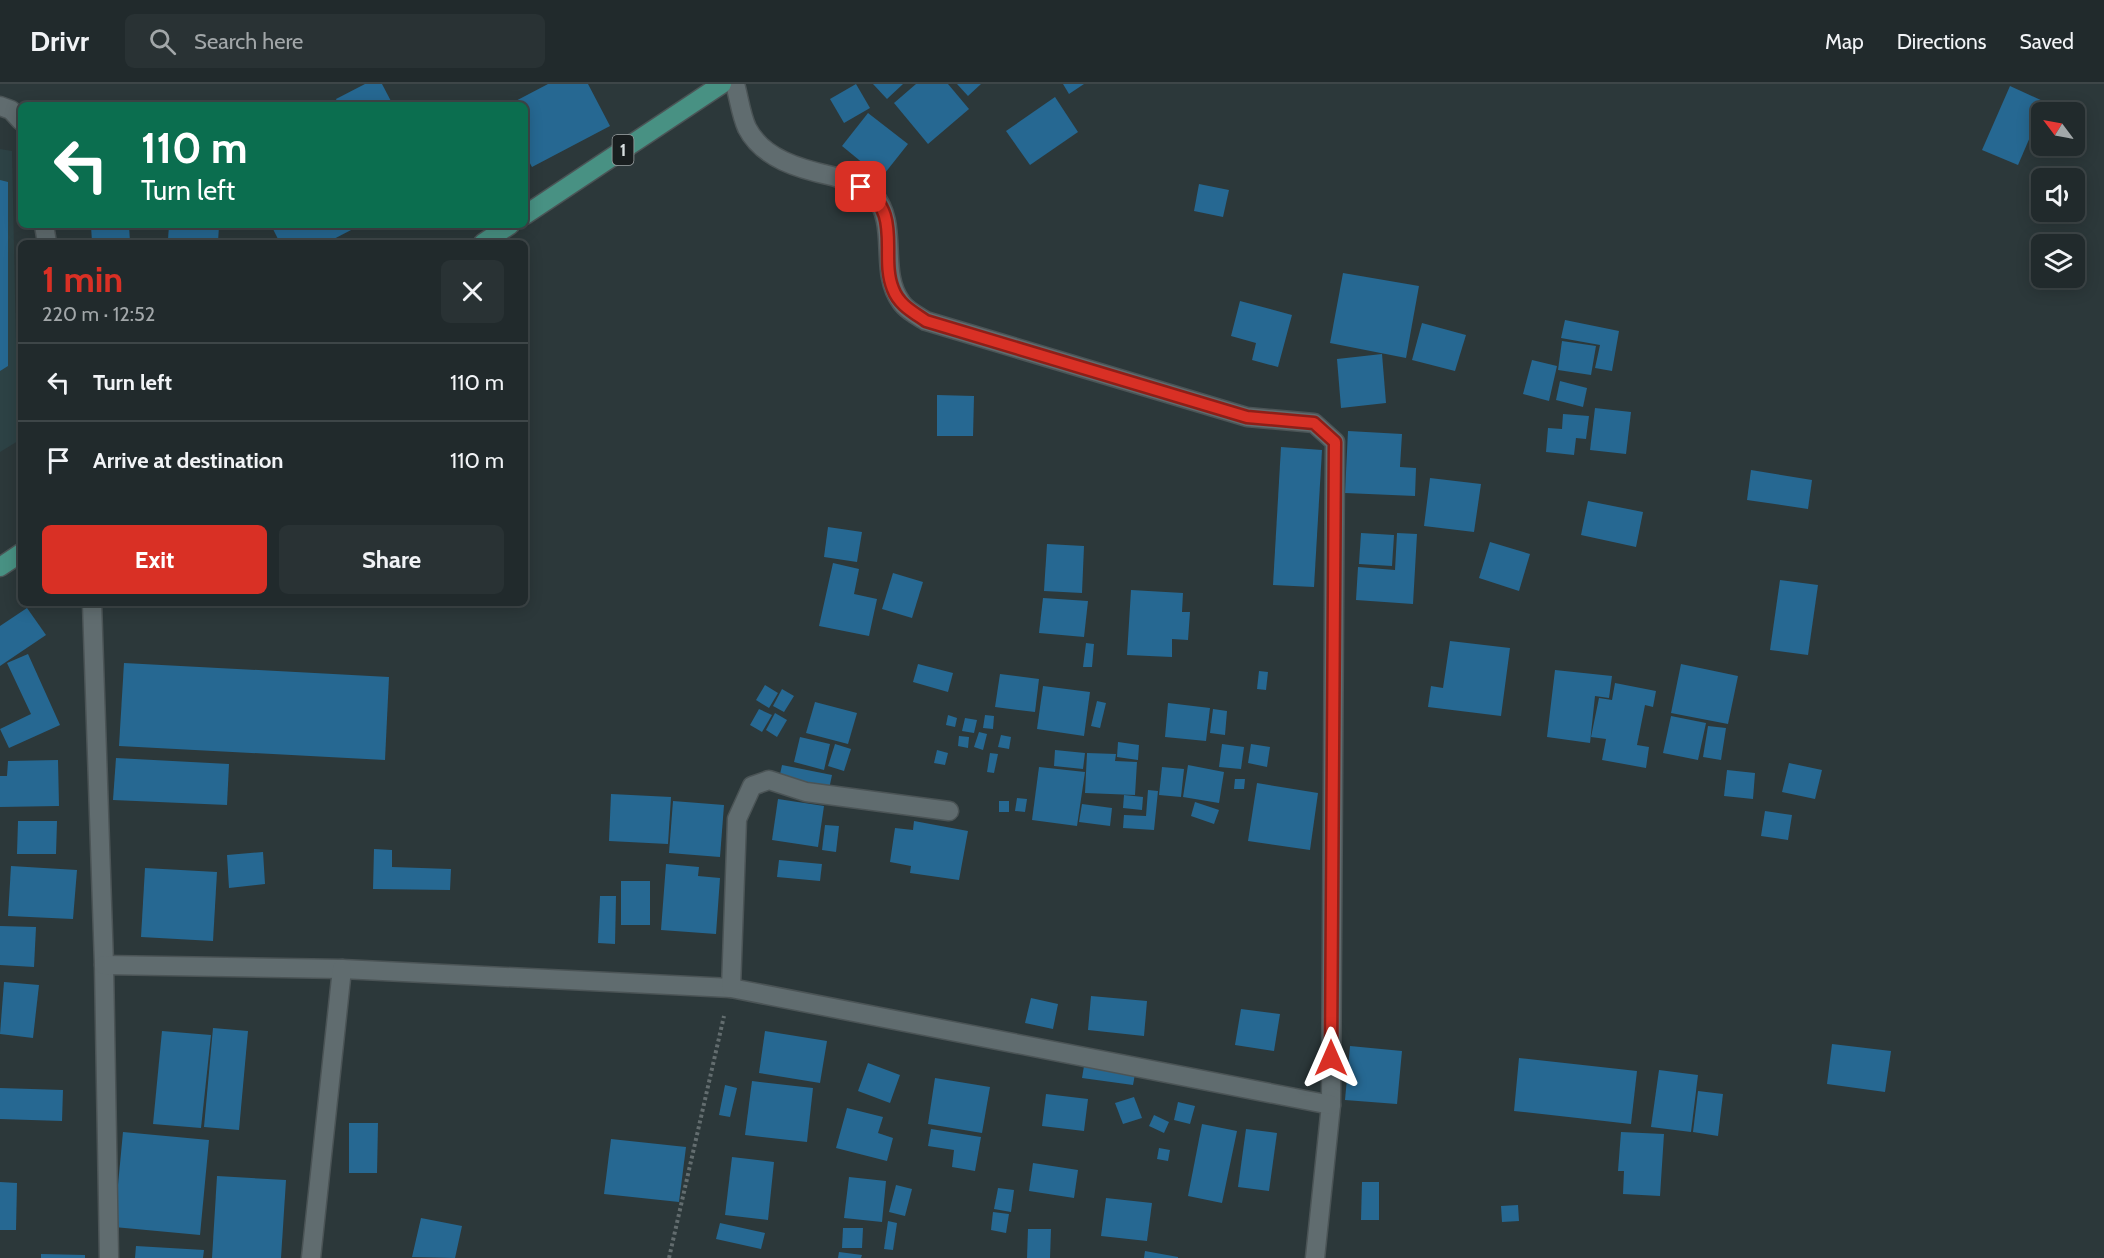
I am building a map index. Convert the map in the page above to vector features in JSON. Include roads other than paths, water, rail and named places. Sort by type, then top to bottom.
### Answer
[{"type":"main road","name":"1","points":[[528,213],[722,84]]},
{"type":"main road","points":[[489,240],[506,232]]},
{"type":"main road","points":[[0,567],[18,555]]},
{"type":"street","points":[[735,84],[747,128],[761,147],[777,158],[803,169],[850,181],[872,193],[886,215],[892,288],[902,304],[926,321],[1247,417],[1314,423],[1335,442],[1331,1105],[1315,1258]]},
{"type":"street","points":[[0,106],[11,110],[18,118]]},
{"type":"street","points":[[92,606],[104,965],[109,1258]]},
{"type":"street","points":[[730,988],[737,819],[752,786],[769,780],[806,792],[949,811]]},
{"type":"street","points":[[104,965],[342,969],[730,988],[1331,1105]]},
{"type":"street","points":[[310,1258],[342,969]]}]
